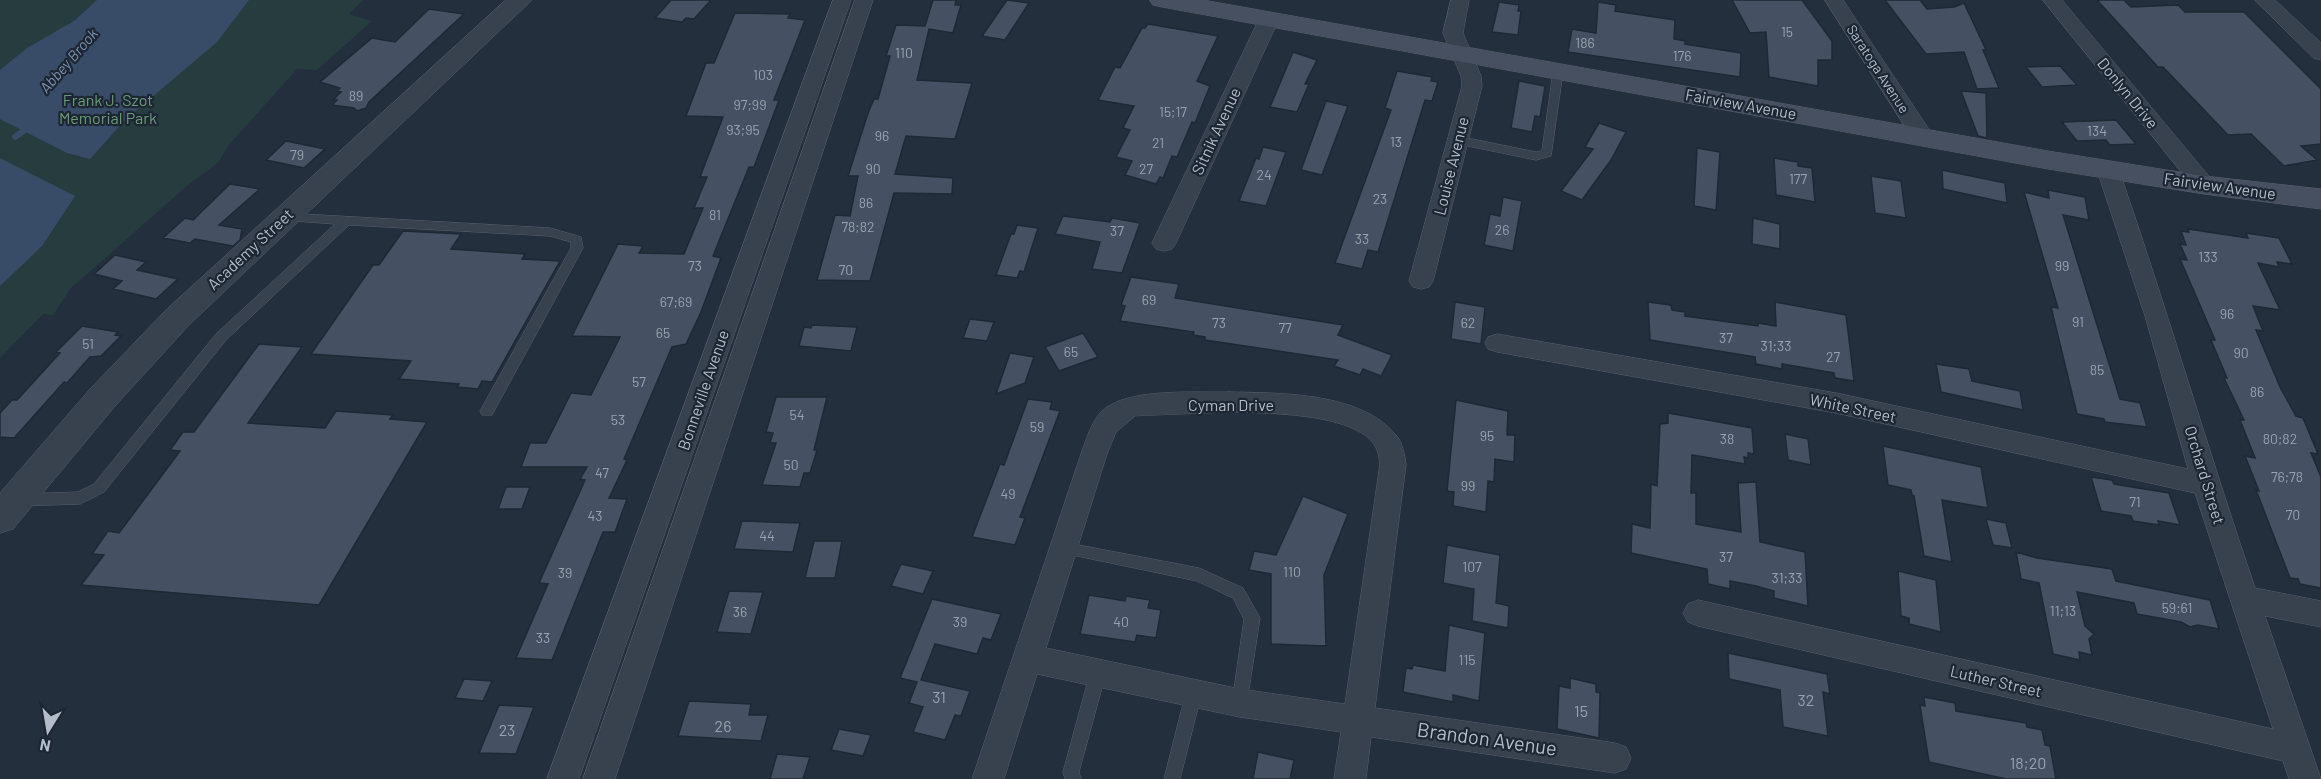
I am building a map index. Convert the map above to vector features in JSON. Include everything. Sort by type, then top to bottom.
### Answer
[{"type":"main road","name":"Fairview Avenue","points":[[1162,0],[2108,170],[2204,185],[2321,199]]},
{"type":"street","name":"Academy Street","points":[[8,509],[103,397],[178,317],[520,0]]},
{"type":"street","name":"Bonneville Avenue","points":[[563,779],[842,0]]},
{"type":"street","name":"Bonneville Avenue","points":[[598,779],[730,398],[864,0]]},
{"type":"street","name":"Louise Avenue","points":[[1421,280],[1472,86],[1471,76],[1453,33],[1460,0]]},
{"type":"street","name":"Saratoga Avenue","points":[[1834,0],[1923,137]]},
{"type":"street","name":"Donlyn Drive","points":[[2052,0],[2204,185]]},
{"type":"street","points":[[2264,0],[2321,54]]},
{"type":"street","name":"Sitnik Avenue","points":[[1164,243],[1269,19]]},
{"type":"street","name":"Orchard Street","points":[[2108,170],[2157,316],[2206,484],[2305,779]]},
{"type":"street","name":"White Street","points":[[1497,343],[1836,403],[2206,484]]},
{"type":"street","name":"Cyman Drive","points":[[988,779],[1100,439],[1115,412],[1132,406],[1256,402],[1336,411],[1366,423],[1386,441],[1393,464],[1350,779]]},
{"type":"street","points":[[2245,599],[2321,614]]},
{"type":"street","name":"Luther Street","points":[[1698,613],[2295,749]]},
{"type":"street","name":"Brandon Avenue","points":[[1028,658],[1240,702],[1615,758]]},
{"type":"lane","points":[[1457,140],[1536,156],[1547,153],[1558,72]]},
{"type":"lane","points":[[285,217],[550,232],[577,240],[577,248],[487,411]]},
{"type":"lane","points":[[8,509],[80,498],[99,488],[220,337],[345,222]]},
{"type":"lane","points":[[1063,548],[1199,575],[1238,593],[1252,618],[1240,702]]},
{"type":"lane","points":[[1072,779],[1071,772],[1098,673]]},
{"type":"lane","points":[[1173,779],[1194,692]]},
{"type":"green space","name":"Frank J. Szot Memorial Park","points":[[0,0],[363,0],[349,14],[372,21],[317,70],[297,69],[227,147],[219,162],[188,185],[71,288],[53,315],[43,314],[0,358]]},
{"type":"water","points":[[97,0],[249,0],[217,42],[125,120],[90,159],[67,153],[0,119],[0,70],[27,48],[74,21]]},
{"type":"water","points":[[0,158],[75,196],[42,246],[0,286]]},
{"type":"building","points":[[671,0],[711,0],[694,19],[686,18],[682,22],[655,18]]},
{"type":"building","points":[[933,0],[956,0],[955,5],[961,5],[953,33],[929,29],[917,80],[972,83],[955,139],[906,136],[895,174],[953,178],[952,194],[894,193],[870,281],[817,280],[835,215],[850,216],[858,176],[848,176],[868,113],[874,99],[878,99],[890,56],[886,56],[896,25],[925,26]]},
{"type":"building","points":[[1007,0],[1029,3],[1005,40],[982,36]]},
{"type":"building","points":[[1732,0],[1802,0],[1832,41],[1832,60],[1818,60],[1818,86],[1769,77],[1766,32],[1750,33]]},
{"type":"building","points":[[1885,0],[1920,0],[1927,9],[1954,7],[1964,3],[1986,50],[1983,50],[1999,88],[1977,89],[1964,52],[1926,54]]},
{"type":"building","points":[[2097,0],[2124,0],[2131,7],[2178,5],[2185,12],[2244,12],[2321,89],[2321,144],[2301,146],[2317,160],[2284,166],[2251,134],[2228,135],[2163,67],[2158,67]]},
{"type":"building","points":[[1499,2],[1519,5],[1518,11],[1521,11],[1518,35],[1492,32]]},
{"type":"building","points":[[1598,2],[1616,5],[1615,11],[1675,20],[1674,39],[1685,41],[1685,44],[1741,53],[1740,77],[1568,52],[1572,29],[1596,33]]},
{"type":"building","points":[[429,9],[464,14],[369,102],[366,108],[357,111],[354,108],[332,105],[337,100],[333,100],[341,92],[337,91],[340,88],[320,82],[372,38],[395,42]]},
{"type":"building","points":[[735,13],[790,14],[788,18],[805,20],[774,100],[779,100],[754,167],[749,167],[713,256],[721,258],[701,312],[686,344],[672,347],[624,459],[627,460],[609,498],[627,499],[615,532],[603,532],[552,660],[516,658],[548,584],[539,583],[585,480],[580,479],[587,467],[521,467],[530,443],[546,443],[571,393],[591,395],[620,337],[572,336],[618,244],[643,246],[639,253],[684,254],[703,208],[694,208],[707,177],[700,177],[723,117],[686,116],[706,63],[714,63]]},
{"type":"building","points":[[1148,24],[1218,36],[1197,81],[1210,86],[1195,123],[1192,122],[1177,157],[1172,156],[1163,178],[1160,177],[1156,184],[1125,175],[1132,161],[1116,157],[1130,130],[1123,128],[1134,106],[1098,100],[1115,67],[1120,68],[1142,28]]},
{"type":"building","points":[[1293,52],[1317,60],[1305,84],[1309,84],[1297,112],[1270,107]]},
{"type":"building","points":[[2060,66],[2077,85],[2042,87],[2026,67]]},
{"type":"building","points":[[1397,71],[1432,77],[1431,81],[1438,82],[1432,101],[1425,100],[1378,252],[1368,250],[1362,269],[1335,263],[1391,110],[1385,108]]},
{"type":"building","points":[[1519,81],[1545,86],[1540,117],[1535,116],[1532,132],[1511,128]]},
{"type":"building","points":[[1961,91],[1986,93],[1987,138],[1978,136]]},
{"type":"building","points":[[1326,101],[1348,106],[1322,175],[1301,170]]},
{"type":"building","points":[[2116,120],[2136,144],[2110,145],[2106,140],[2077,141],[2062,122]]},
{"type":"building","points":[[1599,123],[1626,132],[1611,160],[1582,200],[1561,191],[1593,149],[1585,147]]},
{"type":"building","points":[[286,141],[325,149],[304,168],[266,160]]},
{"type":"building","points":[[1263,147],[1286,152],[1266,206],[1239,201],[1256,158],[1259,159]]},
{"type":"building","points":[[1697,148],[1720,152],[1716,210],[1694,206]]},
{"type":"building","points":[[1774,158],[1798,162],[1798,166],[1812,168],[1815,202],[1776,195]]},
{"type":"building","points":[[1942,170],[2005,183],[2007,203],[1943,189]]},
{"type":"building","points":[[1871,176],[1901,181],[1906,218],[1875,213]]},
{"type":"building","points":[[230,184],[260,189],[219,225],[242,229],[240,240],[233,246],[195,239],[190,243],[163,238],[185,218],[193,220]]},
{"type":"building","points":[[2048,190],[2085,197],[2089,220],[2063,215],[2120,399],[2140,403],[2147,427],[2105,422],[2104,419],[2077,414],[2051,307],[2058,308],[2024,192],[2049,198]]},
{"type":"building","points":[[1503,197],[1522,201],[1513,251],[1484,245],[1490,214],[1500,216]]},
{"type":"building","points":[[1063,216],[1110,222],[1112,218],[1140,223],[1122,273],[1092,269],[1100,242],[1055,234]]},
{"type":"building","points":[[1753,218],[1780,224],[1780,249],[1752,244]]},
{"type":"building","points":[[1017,225],[1038,228],[1024,272],[1020,271],[1017,278],[996,275],[1011,234],[1014,234]]},
{"type":"building","points":[[2188,229],[2248,238],[2246,233],[2279,238],[2292,264],[2277,262],[2279,267],[2258,263],[2280,310],[2253,306],[2263,331],[2256,330],[2280,387],[2296,416],[2303,418],[2318,454],[2311,453],[2321,477],[2321,588],[2300,584],[2298,579],[2290,578],[2256,490],[2259,491],[2245,456],[2255,458],[2240,420],[2244,420],[2224,378],[2227,378],[2211,340],[2215,340],[2180,259],[2187,260],[2180,244],[2186,245],[2181,231],[2189,232]]},
{"type":"building","points":[[403,231],[461,234],[451,249],[525,254],[522,259],[560,261],[492,382],[482,381],[478,389],[457,387],[459,384],[399,379],[411,361],[311,354],[373,265],[379,265]]},
{"type":"building","points":[[115,255],[146,262],[137,270],[178,279],[156,299],[113,289],[122,281],[94,274]]},
{"type":"building","points":[[1131,277],[1179,284],[1175,298],[1343,325],[1338,335],[1392,355],[1381,376],[1363,369],[1360,375],[1334,366],[1338,360],[1205,340],[1205,337],[1193,335],[1194,332],[1120,321],[1125,306],[1121,305]]},
{"type":"building","points":[[1455,302],[1485,307],[1481,344],[1451,339]]},
{"type":"building","points":[[1648,302],[1671,305],[1672,310],[1685,312],[1685,316],[1758,326],[1758,323],[1776,326],[1775,302],[1846,315],[1854,381],[1835,378],[1834,373],[1782,364],[1782,369],[1756,364],[1755,357],[1650,340]]},
{"type":"building","points":[[970,319],[994,322],[987,341],[963,338]]},
{"type":"building","points":[[812,325],[857,327],[851,351],[799,346],[804,327],[811,328]]},
{"type":"building","points":[[82,326],[118,332],[115,335],[121,336],[101,356],[90,357],[67,383],[64,382],[14,438],[0,437],[0,413],[12,400],[17,400],[60,353],[56,352]]},
{"type":"building","points":[[1083,333],[1098,357],[1059,371],[1045,347]]},
{"type":"building","points":[[259,344],[302,347],[248,423],[325,428],[336,411],[393,415],[390,419],[427,422],[319,605],[81,585],[104,555],[92,554],[108,531],[119,533],[180,451],[170,450],[183,432],[194,432]]},
{"type":"building","points":[[1010,353],[1034,357],[1025,383],[996,394]]},
{"type":"building","points":[[1936,364],[1969,369],[1972,381],[2020,391],[2023,410],[1941,392]]},
{"type":"building","points":[[776,397],[827,397],[814,450],[817,450],[810,473],[804,473],[800,487],[762,485],[776,443],[770,443],[773,433],[766,432]]},
{"type":"building","points":[[1028,399],[1052,402],[1050,409],[1060,411],[1020,517],[1025,518],[1015,545],[972,537],[1000,464],[1004,465]]},
{"type":"building","points":[[1456,400],[1508,411],[1507,435],[1515,435],[1514,462],[1495,459],[1494,482],[1488,481],[1486,512],[1453,506],[1454,492],[1447,491]]},
{"type":"building","points":[[1668,413],[1752,428],[1754,454],[1748,453],[1748,458],[1744,457],[1745,464],[1692,455],[1691,493],[1696,493],[1696,524],[1741,532],[1738,483],[1756,482],[1760,542],[1805,552],[1808,606],[1774,598],[1774,591],[1756,586],[1730,581],[1730,589],[1708,584],[1707,569],[1631,553],[1632,524],[1650,528],[1651,484],[1657,486],[1660,424],[1668,423]]},
{"type":"building","points":[[1785,434],[1808,439],[1811,465],[1788,460]]},
{"type":"building","points":[[1883,446],[1981,467],[1988,508],[1942,500],[1952,562],[1924,556],[1914,496],[1911,490],[1888,485]]},
{"type":"building","points":[[2091,477],[2112,480],[2114,484],[2169,493],[2180,525],[2158,521],[2159,525],[2133,521],[2131,516],[2101,511]]},
{"type":"building","points":[[506,487],[530,487],[522,509],[498,509]]},
{"type":"building","points":[[1303,496],[1348,514],[1324,575],[1326,646],[1271,644],[1271,574],[1249,570],[1254,551],[1276,555]]},
{"type":"building","points":[[1986,519],[2006,523],[2012,548],[1993,545]]},
{"type":"building","points":[[742,521],[800,523],[793,552],[734,549]]},
{"type":"building","points":[[814,541],[842,541],[835,578],[805,578]]},
{"type":"building","points":[[1447,545],[1500,555],[1496,603],[1509,606],[1508,628],[1472,621],[1474,589],[1443,583]]},
{"type":"building","points":[[2016,552],[2037,558],[2112,569],[2116,581],[2210,600],[2219,629],[2198,625],[2190,627],[2181,622],[2137,614],[2134,603],[2077,592],[2085,626],[2094,634],[2089,639],[2092,655],[2079,652],[2080,660],[2053,654],[2039,583],[2021,579]]},
{"type":"building","points":[[901,564],[933,571],[923,594],[891,586]]},
{"type":"building","points":[[1898,571],[1936,580],[1941,632],[1909,624],[1909,618],[1901,616]]},
{"type":"building","points":[[729,591],[763,592],[751,634],[717,632]]},
{"type":"building","points":[[1089,595],[1125,601],[1126,596],[1150,600],[1148,608],[1161,610],[1156,638],[1137,635],[1135,642],[1080,634]]},
{"type":"building","points":[[932,599],[1001,614],[991,640],[983,638],[977,654],[935,644],[921,680],[970,691],[961,716],[955,715],[945,740],[913,732],[923,707],[909,703],[917,682],[900,678]]},
{"type":"building","points":[[1449,625],[1485,633],[1479,701],[1453,695],[1453,702],[1403,692],[1406,668],[1412,669],[1413,665],[1445,671]]},
{"type":"building","points":[[1728,653],[1827,674],[1830,694],[1823,692],[1828,736],[1783,727],[1780,690],[1729,679]]},
{"type":"building","points":[[1570,678],[1596,684],[1596,692],[1600,693],[1599,738],[1557,729],[1559,686],[1570,688]]},
{"type":"building","points":[[464,679],[492,681],[483,701],[455,698]]},
{"type":"building","points":[[1924,697],[1955,703],[1956,711],[2026,723],[2027,727],[2042,730],[2045,745],[2050,746],[2056,779],[2006,779],[1929,762],[1920,705],[1925,706]]},
{"type":"building","points":[[689,701],[751,704],[749,715],[768,715],[761,741],[678,736]]},
{"type":"building","points":[[499,705],[534,707],[516,754],[479,753]]},
{"type":"building","points":[[839,729],[871,735],[863,756],[831,750]]},
{"type":"building","points":[[1258,752],[1294,760],[1290,779],[1253,779]]},
{"type":"building","points":[[777,754],[810,757],[803,779],[770,779]]},
{"type":"waterway","name":"Abbey Brook","points":[[15,137],[29,127]]}]
